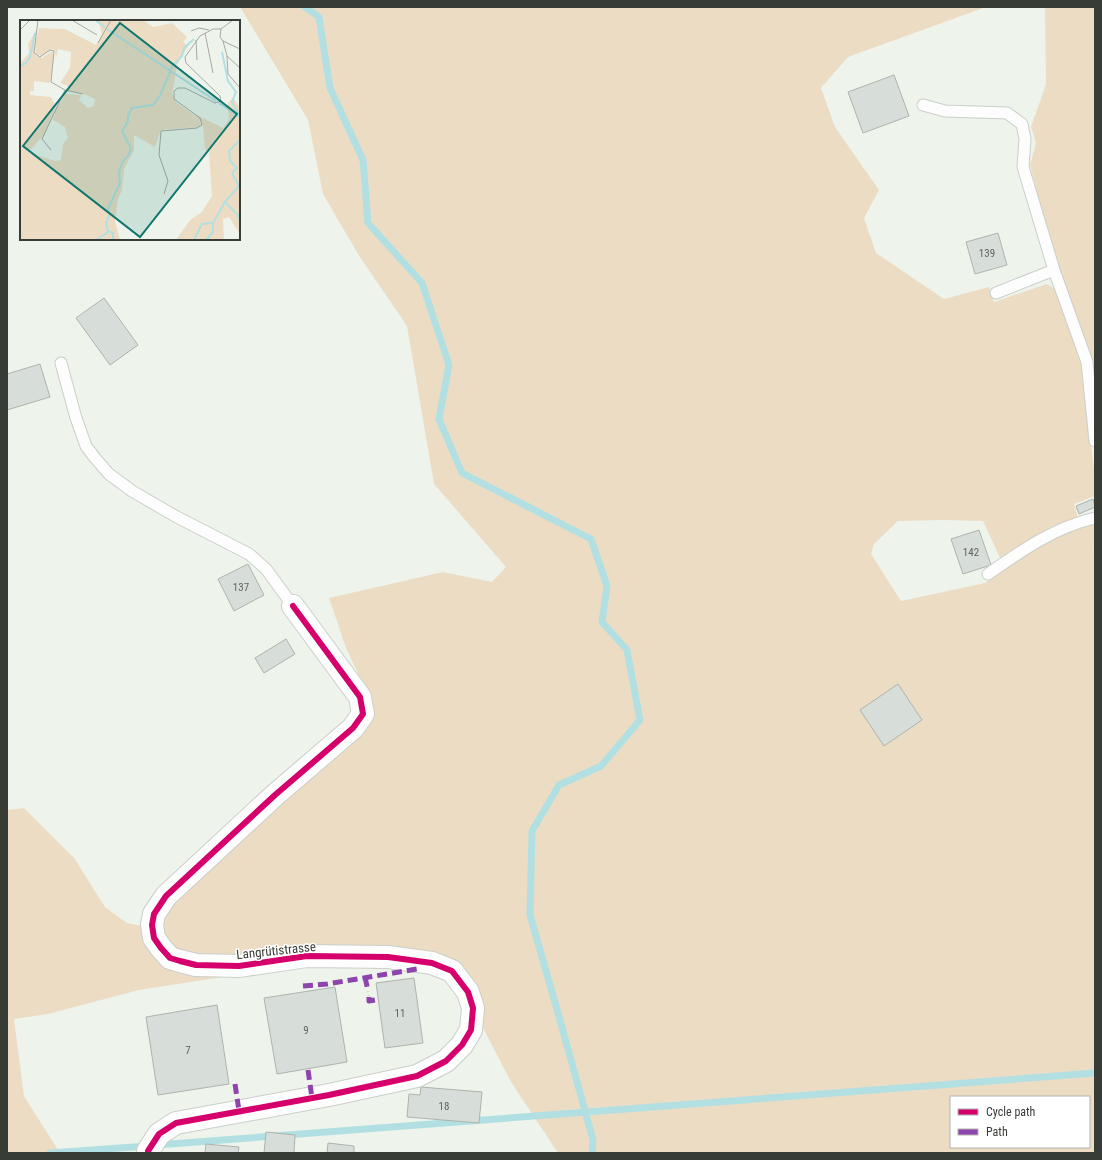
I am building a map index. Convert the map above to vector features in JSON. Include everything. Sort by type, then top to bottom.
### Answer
[{"type":"street","name":"Langrütistrasse","points":[[148,1153],[159,1134],[176,1123],[329,1095],[417,1076],[446,1061],[462,1045],[471,1030],[473,1008],[468,992],[452,971],[432,963],[388,957],[307,956],[239,966],[196,965],[170,958],[154,938],[152,925],[154,914],[166,896],[275,795],[353,728],[363,714],[360,697],[293,606]]},
{"type":"lane","points":[[923,105],[945,111],[1007,113],[1022,124],[1025,139],[1023,167],[1054,270],[1087,362],[1095,441]]},
{"type":"lane","points":[[996,293],[1054,270]]},
{"type":"lane","points":[[61,363],[76,418],[86,446],[110,474],[132,491],[175,516],[249,554],[266,569],[293,606]]},
{"type":"lane","points":[[988,574],[1050,533],[1095,518]]},
{"type":"path","points":[[368,991],[369,998]]},
{"type":"shaded area","points":[[240,7],[986,7],[848,57],[821,88],[835,127],[879,190],[864,218],[876,253],[944,299],[989,287],[994,302],[1047,284],[1055,289],[1081,364],[1095,477],[1095,496],[1074,504],[1078,518],[1049,528],[1001,560],[983,521],[898,521],[874,544],[871,554],[901,601],[985,583],[1031,551],[1061,533],[1095,524],[1095,545],[1093,548],[1095,548],[1095,1153],[558,1153],[511,1082],[481,1024],[471,978],[275,954],[185,959],[162,941],[160,919],[369,697],[346,648],[329,598],[443,572],[492,582],[506,567],[434,484],[407,326],[358,254],[323,194],[308,120]]},
{"type":"shaded area","points":[[1045,7],[1095,7],[1095,379],[1083,335],[1065,287],[1045,222],[1030,165],[1036,143],[1031,127],[1046,84]]},
{"type":"shaded area","points":[[24,808],[74,858],[105,907],[127,923],[146,927],[149,942],[247,972],[139,990],[48,1014],[14,1019],[24,1096],[60,1153],[7,1153],[7,810]]},
{"type":"building","points":[[894,75],[909,116],[863,133],[848,92]]},
{"type":"building","points":[[998,233],[1007,265],[975,274],[966,242]]},
{"type":"building","points":[[104,298],[138,345],[110,365],[76,318]]},
{"type":"building","points":[[40,364],[50,397],[7,410],[7,374]]},
{"type":"building","points":[[1093,499],[1095,507],[1079,514],[1076,506]]},
{"type":"building","points":[[979,530],[991,565],[963,574],[951,539]]},
{"type":"building","points":[[248,564],[264,595],[234,611],[218,579]]},
{"type":"building","points":[[286,639],[295,654],[264,673],[255,658]]},
{"type":"building","points":[[898,684],[922,720],[884,746],[860,710]]},
{"type":"building","points":[[414,978],[423,1043],[385,1048],[376,983]]},
{"type":"building","points":[[335,987],[347,1062],[277,1074],[264,998]]},
{"type":"building","points":[[217,1005],[229,1084],[158,1095],[146,1017]]},
{"type":"building","points":[[421,1087],[482,1092],[479,1123],[407,1117],[409,1094],[420,1095]]},
{"type":"building","points":[[266,1132],[295,1135],[294,1153],[264,1153]]},
{"type":"building","points":[[328,1143],[354,1146],[354,1153],[327,1153]]},
{"type":"building","points":[[206,1144],[239,1147],[238,1153],[205,1153]]},
{"type":"waterway","points":[[305,7],[319,17],[330,88],[363,160],[368,223],[422,283],[449,365],[439,419],[462,473],[591,539],[607,586],[602,622],[627,650],[640,720],[601,766],[559,785],[532,831],[530,915],[593,1140],[592,1153]]},
{"type":"waterway","points":[[157,1145],[1095,1073]]},
{"type":"waterway","points":[[50,1153],[147,1146]]},
{"type":"marked path","points":[[303,986],[327,984],[417,969],[417,961]]},
{"type":"marked path","points":[[365,977],[368,991]]},
{"type":"marked path","points":[[369,997],[369,1001],[375,1000]]},
{"type":"marked path","points":[[308,1070],[312,1098]]},
{"type":"marked path","points":[[235,1084],[239,1111]]},
{"type":"cycle path","points":[[148,1153],[159,1134],[176,1123],[329,1095],[417,1076],[446,1061],[462,1045],[471,1030],[473,1008],[468,992],[452,971],[432,963],[388,957],[307,956],[239,966],[196,965],[170,958],[154,938],[152,925],[154,914],[166,896],[275,795],[353,728],[363,714],[360,697],[293,606]]}]
